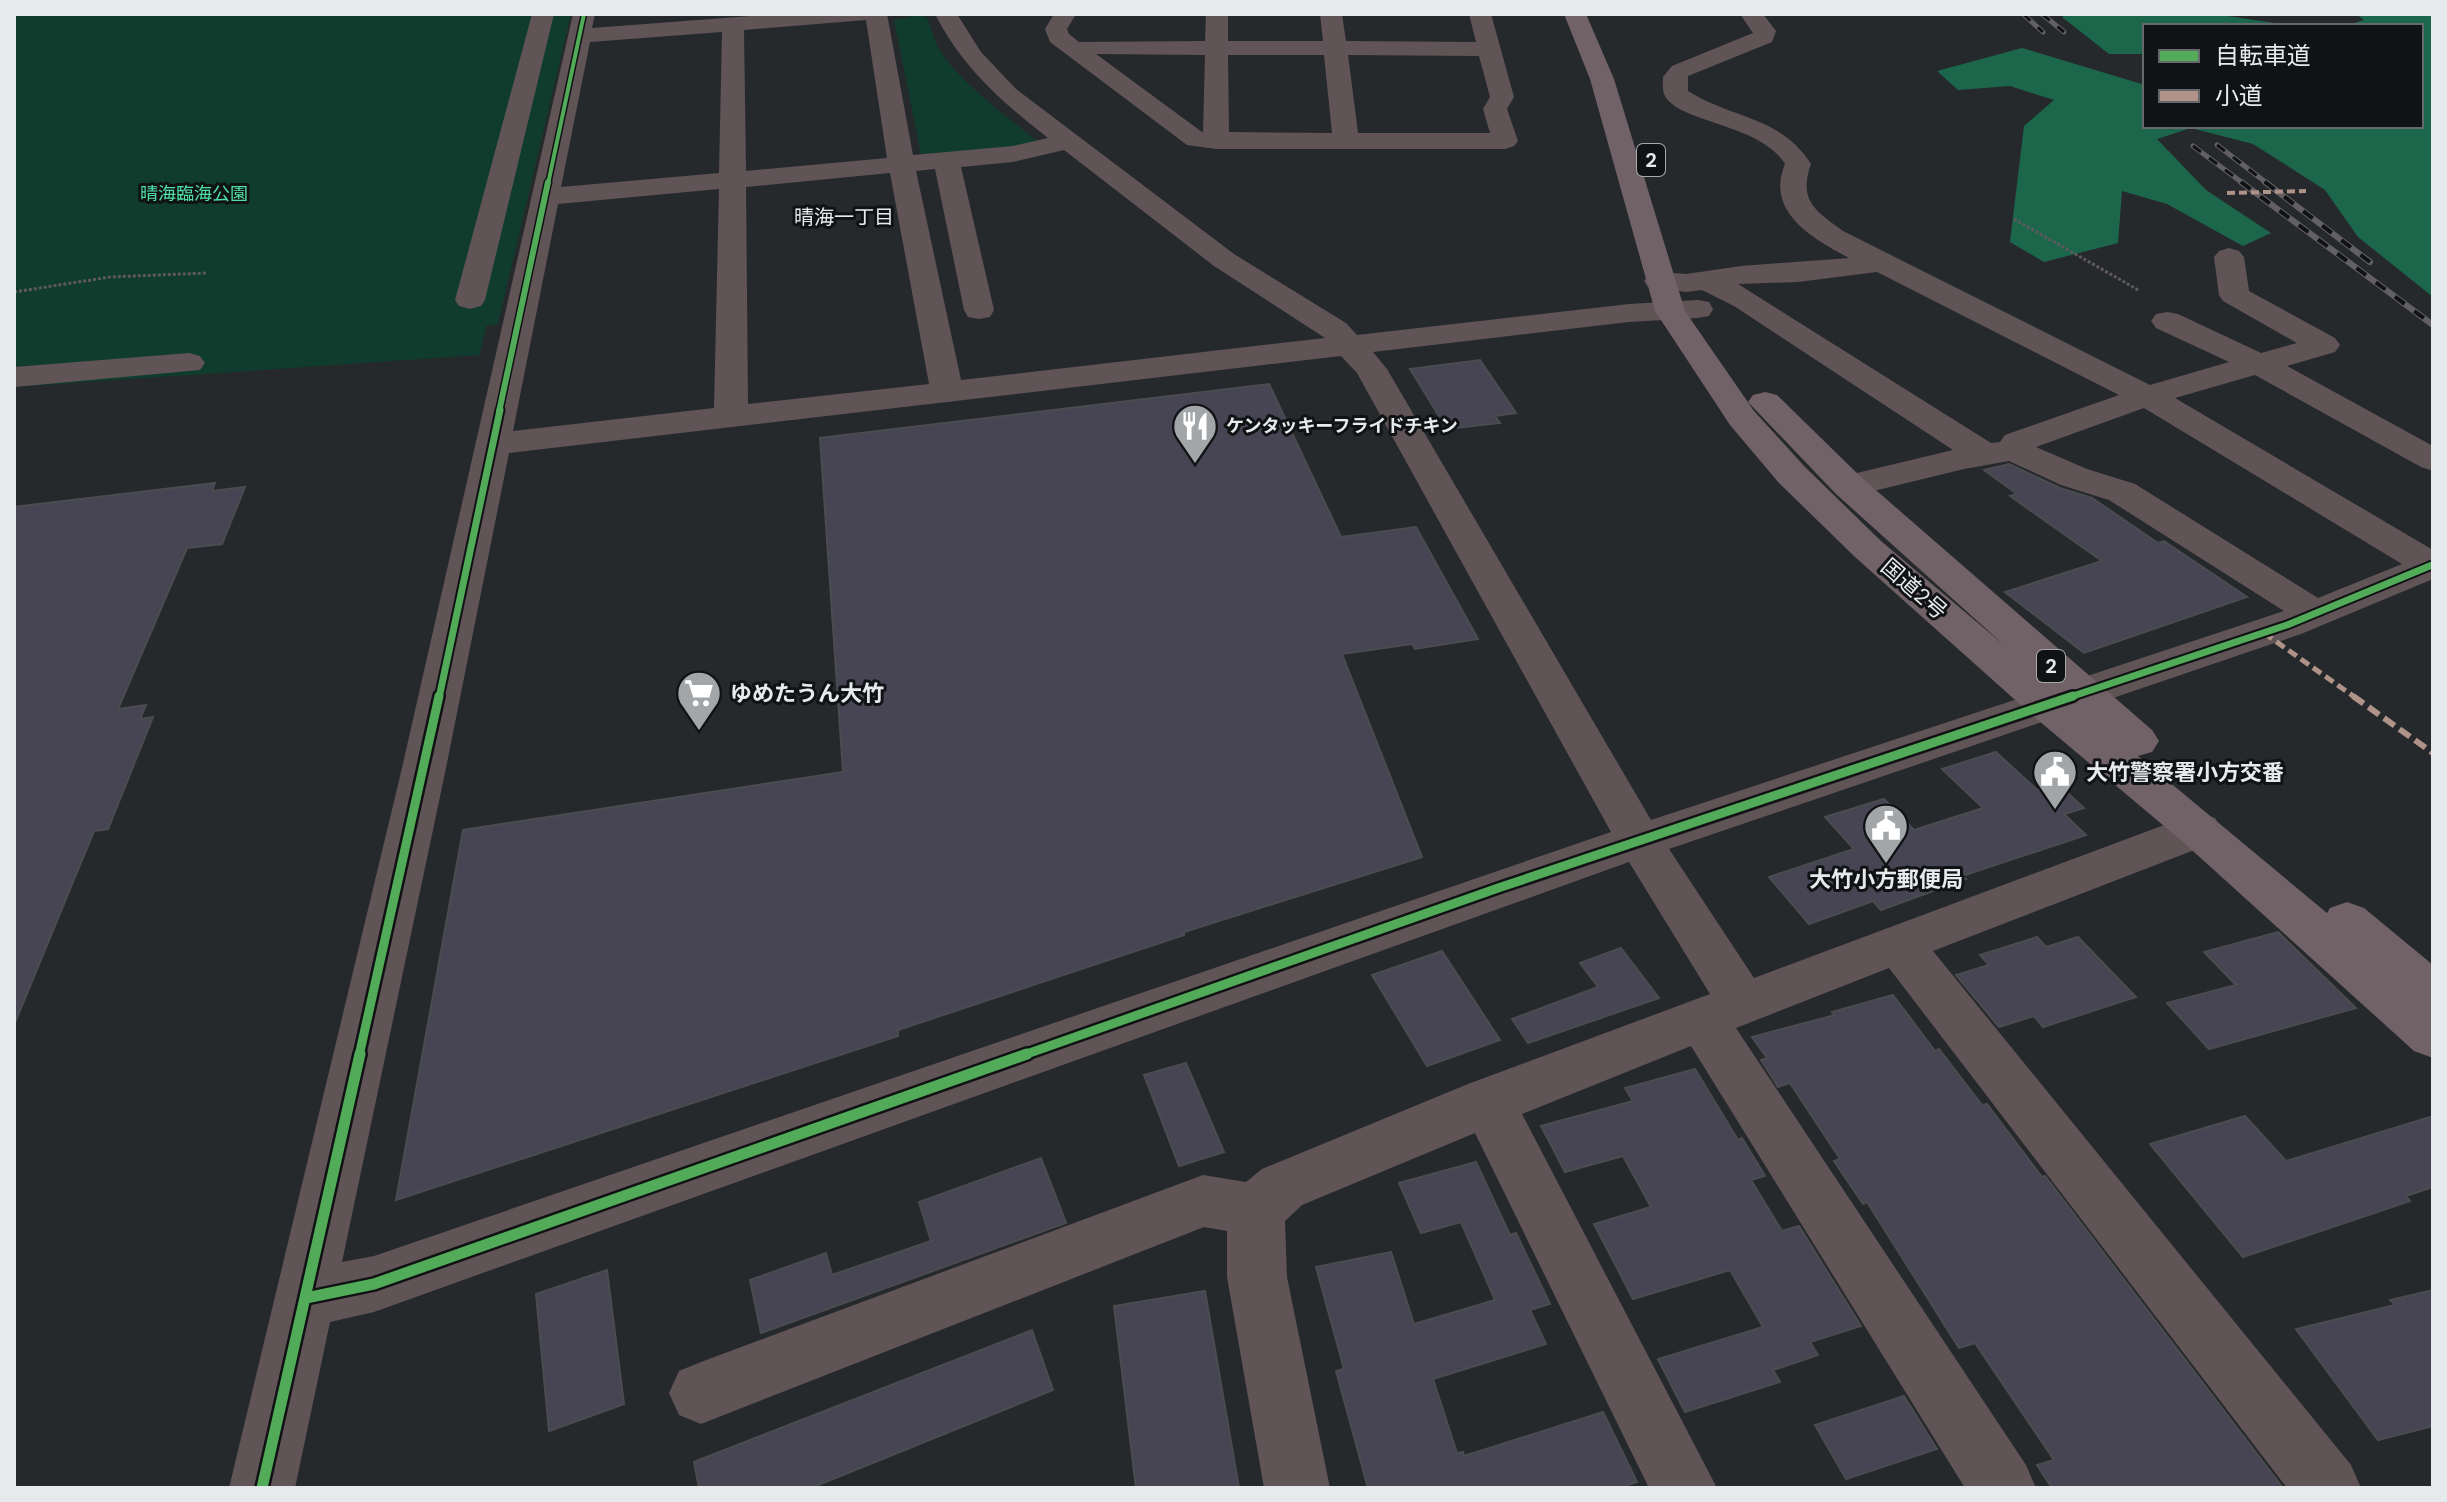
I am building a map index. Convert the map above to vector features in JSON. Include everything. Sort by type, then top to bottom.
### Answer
[{"type":"highway","name":"国道2号","points":[[1575,14],[1684,293],[1742,418],[1792,475],[1868,549],[2065,700],[2433,995]]},
{"type":"highway","name":"2","points":[[1596,14],[1627,80],[1640,120]]},
{"type":"highway","name":"国道2号","points":[[1648,149],[1684,293],[1745,379],[1785,425],[2199,830],[2433,1036]]},
{"type":"street","points":[[569,21],[733,24],[865,14]]},
{"type":"street","points":[[876,14],[901,163],[947,392]]},
{"type":"street","points":[[946,14],[960,43],[1007,94],[1224,260],[1335,330],[1371,369],[1640,842],[1722,1010],[2003,1488]]},
{"type":"street","points":[[1065,14],[1056,29],[1058,37],[1196,140],[1505,141],[1495,109],[1502,97],[1480,14]]},
{"type":"street","points":[[1216,141],[1217,14]]},
{"type":"street","points":[[1331,14],[1346,141]]},
{"type":"street","points":[[1751,14],[1765,31],[1764,37],[1680,71],[1675,77],[1676,94],[1699,110],[1756,129],[1778,140],[1795,155],[1798,164],[1790,176],[1789,187],[1811,222],[1825,234],[2147,396],[2426,555]]},
{"type":"street","points":[[262,1488],[428,753],[546,197],[569,21]]},
{"type":"street","points":[[470,300],[569,21]]},
{"type":"street","points":[[731,417],[733,24]]},
{"type":"street","points":[[1074,50],[1088,47],[1490,49]]},
{"type":"street","points":[[546,197],[1013,154],[1068,141]]},
{"type":"street","points":[[946,160],[979,310]]},
{"type":"street","points":[[1849,486],[1999,452],[2017,442],[2147,396],[2324,345],[2234,295],[2229,257]]},
{"type":"street","points":[[492,444],[1352,345],[1881,263]]},
{"type":"street","points":[[1684,293],[1745,300],[1999,452],[2122,492],[2313,612]]},
{"type":"street","points":[[2167,321],[2259,364],[2433,460]]},
{"type":"street","points":[[14,377],[189,363]]},
{"type":"street","points":[[306,1298],[374,1284],[1501,887],[2287,625],[2426,555]]},
{"type":"street","points":[[1297,1488],[1257,1277],[1256,1210],[1282,1187],[1487,1101],[2199,830]]},
{"type":"street","points":[[1899,945],[2328,1488]]},
{"type":"street","points":[[1487,1101],[1684,1488]]},
{"type":"street","points":[[701,1393],[1203,1201],[1256,1210]]},
{"type":"path","points":[[2014,219],[2140,291]]},
{"type":"path","points":[[14,292],[110,277],[207,273]]},
{"type":"green space","name":"晴海臨海公園","points":[[14,14],[571,14],[498,324],[486,326],[480,355],[14,387]]},
{"type":"green space","points":[[2068,14],[2214,14],[2281,24],[2143,24],[2143,54],[2109,54],[2062,17]]},
{"type":"green space","points":[[2356,14],[2433,14],[2433,297],[2358,237],[2325,190],[2253,144],[2191,128],[2423,128],[2423,24],[2350,24],[2364,20]]},
{"type":"green space","points":[[920,15],[927,18],[938,47],[958,73],[1040,143],[922,159],[894,20]]},
{"type":"green space","points":[[2022,48],[2143,84],[2143,128],[2191,128],[2157,139],[2206,190],[2271,233],[2243,246],[2167,204],[2122,191],[2118,243],[2044,262],[2010,242],[2024,126],[2054,100],[2010,86],[1958,90],[1937,71]]},
{"type":"building","points":[[1480,360],[1516,413],[1495,416],[1500,423],[1447,429],[1410,369]]},
{"type":"building","points":[[1269,384],[1341,537],[1416,527],[1478,639],[1415,649],[1412,644],[1342,654],[1422,857],[1184,932],[1184,935],[898,1030],[898,1036],[396,1200],[463,830],[843,772],[820,438]]},
{"type":"building","points":[[2009,464],[2060,488],[2092,498],[2158,543],[2164,541],[2247,597],[2084,653],[2005,592],[2102,561],[2010,496],[2017,494],[1984,470]]},
{"type":"building","points":[[215,483],[212,491],[245,487],[222,544],[187,548],[118,709],[146,705],[140,719],[153,717],[108,829],[94,831],[14,1025],[14,507]]},
{"type":"building","points":[[1996,752],[2037,790],[2057,783],[2084,808],[2064,814],[2086,835],[1962,876],[1966,879],[1881,910],[1873,901],[1809,924],[1769,877],[1854,849],[1825,817],[1884,799],[1914,830],[1983,808],[1942,769]]},
{"type":"building","points":[[2278,932],[2356,1008],[2209,1049],[2167,1003],[2236,985],[2204,952]]},
{"type":"building","points":[[2037,937],[2046,947],[2078,937],[2136,997],[2043,1027],[2034,1016],[1999,1027],[1956,975],[1989,965],[1980,955]]},
{"type":"building","points":[[1621,948],[1659,998],[1528,1043],[1512,1019],[1598,987],[1580,963]]},
{"type":"building","points":[[1442,951],[1500,1040],[1427,1066],[1372,975]]},
{"type":"building","points":[[1893,995],[1935,1051],[1939,1049],[1982,1105],[1987,1104],[2042,1177],[2045,1176],[2283,1488],[2052,1488],[2037,1465],[2054,1460],[1975,1343],[1959,1348],[1867,1202],[1863,1204],[1834,1161],[1840,1159],[1790,1083],[1778,1087],[1761,1060],[1767,1058],[1752,1037],[1835,1015],[1832,1012]]},
{"type":"building","points":[[1186,1063],[1224,1152],[1179,1166],[1144,1075]]},
{"type":"building","points":[[1695,1069],[1738,1140],[1742,1138],[1765,1176],[1751,1180],[1782,1231],[1799,1226],[1861,1326],[1810,1342],[1818,1355],[1773,1370],[1780,1382],[1685,1412],[1658,1359],[1763,1327],[1730,1270],[1633,1299],[1594,1224],[1651,1207],[1623,1156],[1565,1172],[1541,1126],[1633,1101],[1625,1088]]},
{"type":"building","points":[[2245,1116],[2286,1161],[2433,1116],[2433,1187],[2406,1196],[2410,1201],[2243,1257],[2150,1144]]},
{"type":"building","points":[[1041,1158],[1066,1223],[761,1333],[750,1280],[826,1253],[832,1275],[931,1241],[919,1202]]},
{"type":"building","points":[[1476,1162],[1510,1235],[1516,1233],[1550,1304],[1530,1310],[1546,1344],[1433,1379],[1457,1453],[1463,1452],[1464,1456],[1603,1412],[1637,1482],[1619,1488],[1368,1488],[1336,1371],[1344,1369],[1316,1267],[1391,1252],[1414,1324],[1495,1300],[1461,1222],[1421,1233],[1399,1183]]},
{"type":"building","points":[[607,1270],[624,1404],[549,1431],[536,1294]]},
{"type":"building","points":[[2433,1290],[2433,1426],[2378,1440],[2296,1329],[2395,1305],[2390,1300]]},
{"type":"building","points":[[1205,1291],[1239,1488],[1136,1488],[1114,1306]]},
{"type":"building","points":[[1032,1330],[1053,1390],[811,1488],[699,1488],[694,1462]]},
{"type":"building","points":[[1904,1396],[1937,1449],[1846,1479],[1815,1425]]},
{"type":"railway","points":[[2023,14],[2043,32]]},
{"type":"railway","points":[[2042,14],[2064,32]]},
{"type":"railway","points":[[2217,145],[2268,184]]},
{"type":"railway","points":[[2193,146],[2244,184]]},
{"type":"railway","points":[[2241,182],[2433,325]]},
{"type":"railway","points":[[2265,182],[2370,262]]},
{"type":"marked path","points":[[2227,193],[2306,191]]},
{"type":"marked path","points":[[2264,633],[2433,753]]},
{"type":"cycle path","points":[[262,1488],[424,768],[584,14]]},
{"type":"cycle path","points":[[306,1298],[374,1284],[1501,887],[2287,625],[2432,565]]},
{"type":"place","name":"ケンタッキーフライドチキン","points":[[1195,465]]},
{"type":"place","name":"ゆめたうん大竹","points":[[699,732]]},
{"type":"place","name":"大竹警察署小方交番","points":[[2055,811]]},
{"type":"place","name":"大竹小方郵便局","points":[[1886,865]]},
{"type":"district","name":"晴海一丁目","points":[[844,217]]}]
